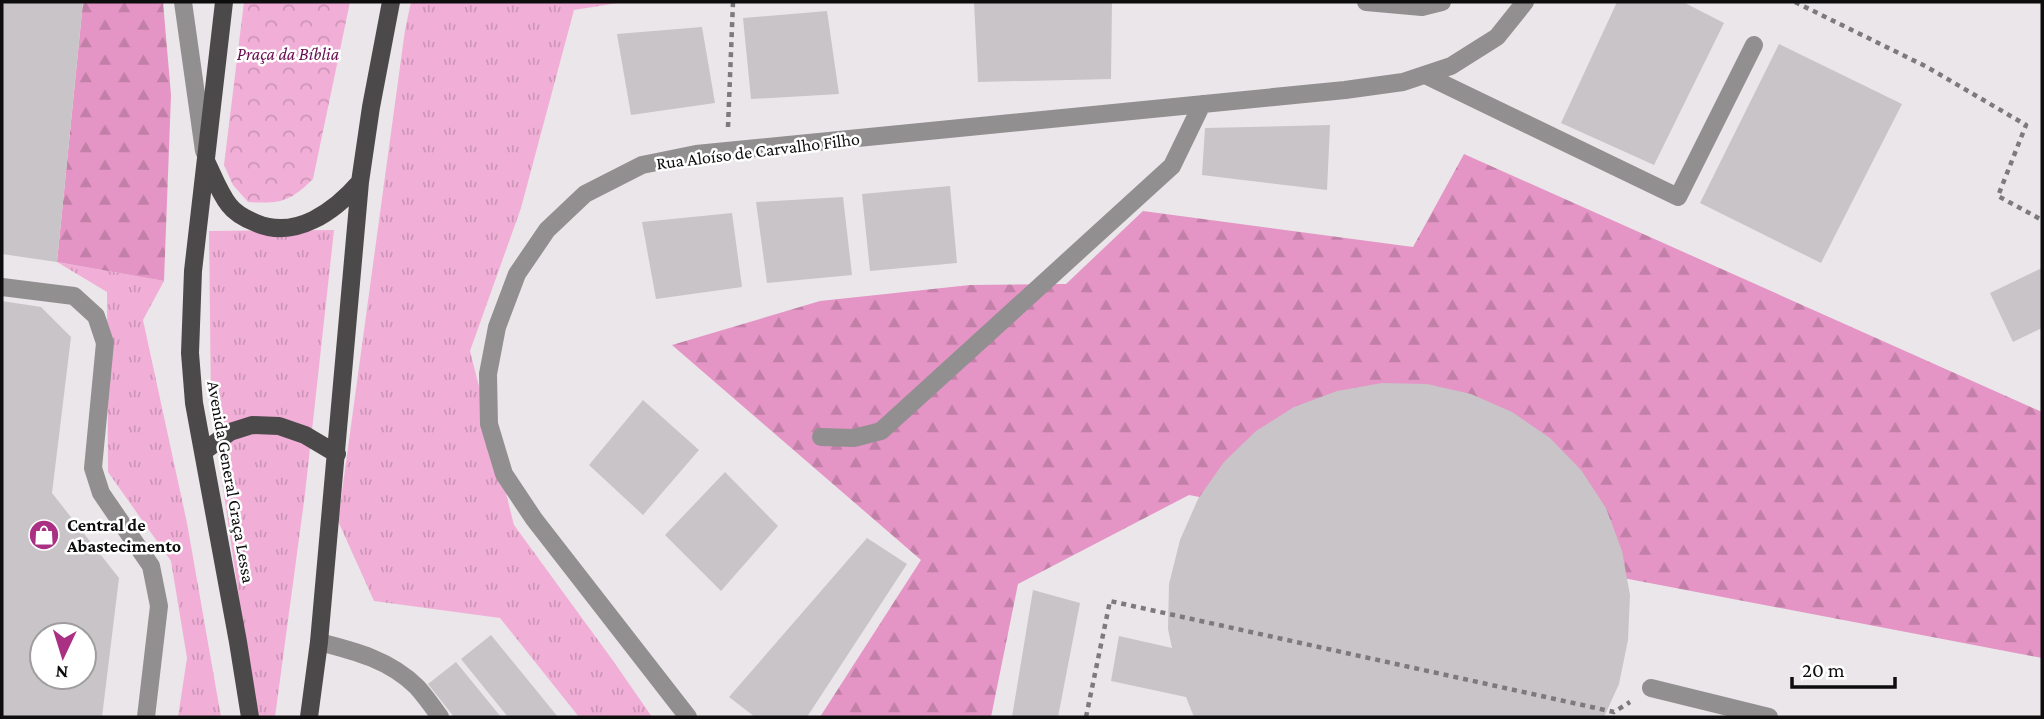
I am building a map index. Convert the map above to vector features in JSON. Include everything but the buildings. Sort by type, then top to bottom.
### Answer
[{"type":"main road","name":"Avenida General Graça Lessa","points":[[224,2],[193,271],[190,353],[194,403],[250,717]]},
{"type":"main road","points":[[309,717],[337,454],[360,181],[391,2]]},
{"type":"main road","points":[[206,161],[230,206],[246,219],[267,227],[294,228],[317,218],[337,206],[360,181]]},
{"type":"main road","points":[[203,452],[230,432],[253,425],[279,426],[305,435],[337,454]]},
{"type":"street","points":[[183,2],[206,161]]},
{"type":"street","points":[[1366,2],[1422,8],[1442,2]]},
{"type":"street","name":"Rua Aloíso de Carvalho Filho","points":[[688,717],[534,519],[504,474],[489,424],[488,374],[497,327],[517,274],[547,230],[585,194],[642,165],[682,157],[1403,82],[1451,66],[1497,37],[1524,2]]},
{"type":"street","points":[[1425,75],[1678,197],[1754,46]]},
{"type":"street","points":[[821,437],[854,438],[880,431],[1172,166],[1202,104]]},
{"type":"street","points":[[2,286],[74,296],[96,316],[105,343],[93,468],[101,493],[151,566],[159,606],[146,717]]},
{"type":"street","points":[[319,642],[358,652],[388,664],[417,687],[440,717]]},
{"type":"street","points":[[1651,688],[1769,717]]},
{"type":"path","points":[[729,112],[733,2]]},
{"type":"path","points":[[1795,2],[1927,67],[2026,125],[1998,196],[2042,220]]},
{"type":"path","points":[[1086,717],[1111,601],[1614,712],[1651,688]]},
{"type":"green space","points":[[83,2],[163,2],[171,95],[164,281],[57,262]]},
{"type":"green space","name":"Praça da Bíblia","points":[[244,2],[350,2],[313,179],[291,197],[277,202],[248,202],[233,185],[224,165]]},
{"type":"green space","points":[[411,2],[624,2],[574,10],[521,208],[470,351],[514,525],[652,717],[579,717],[500,618],[374,601],[338,521]]},
{"type":"green space","points":[[1464,154],[2042,412],[2042,658],[1189,495],[1018,584],[991,717],[820,717],[921,560],[672,345],[820,301],[970,285],[1066,284],[1143,211],[1413,247]]},
{"type":"green space","points":[[334,230],[305,494],[275,717],[256,717],[211,404],[209,231]]},
{"type":"green space","points":[[57,262],[164,281],[143,320],[187,523],[221,717],[178,717],[187,658],[171,561],[108,472],[107,292]]},
{"type":"place","name":"Central de Abastecimento","points":[[44,535]]}]
